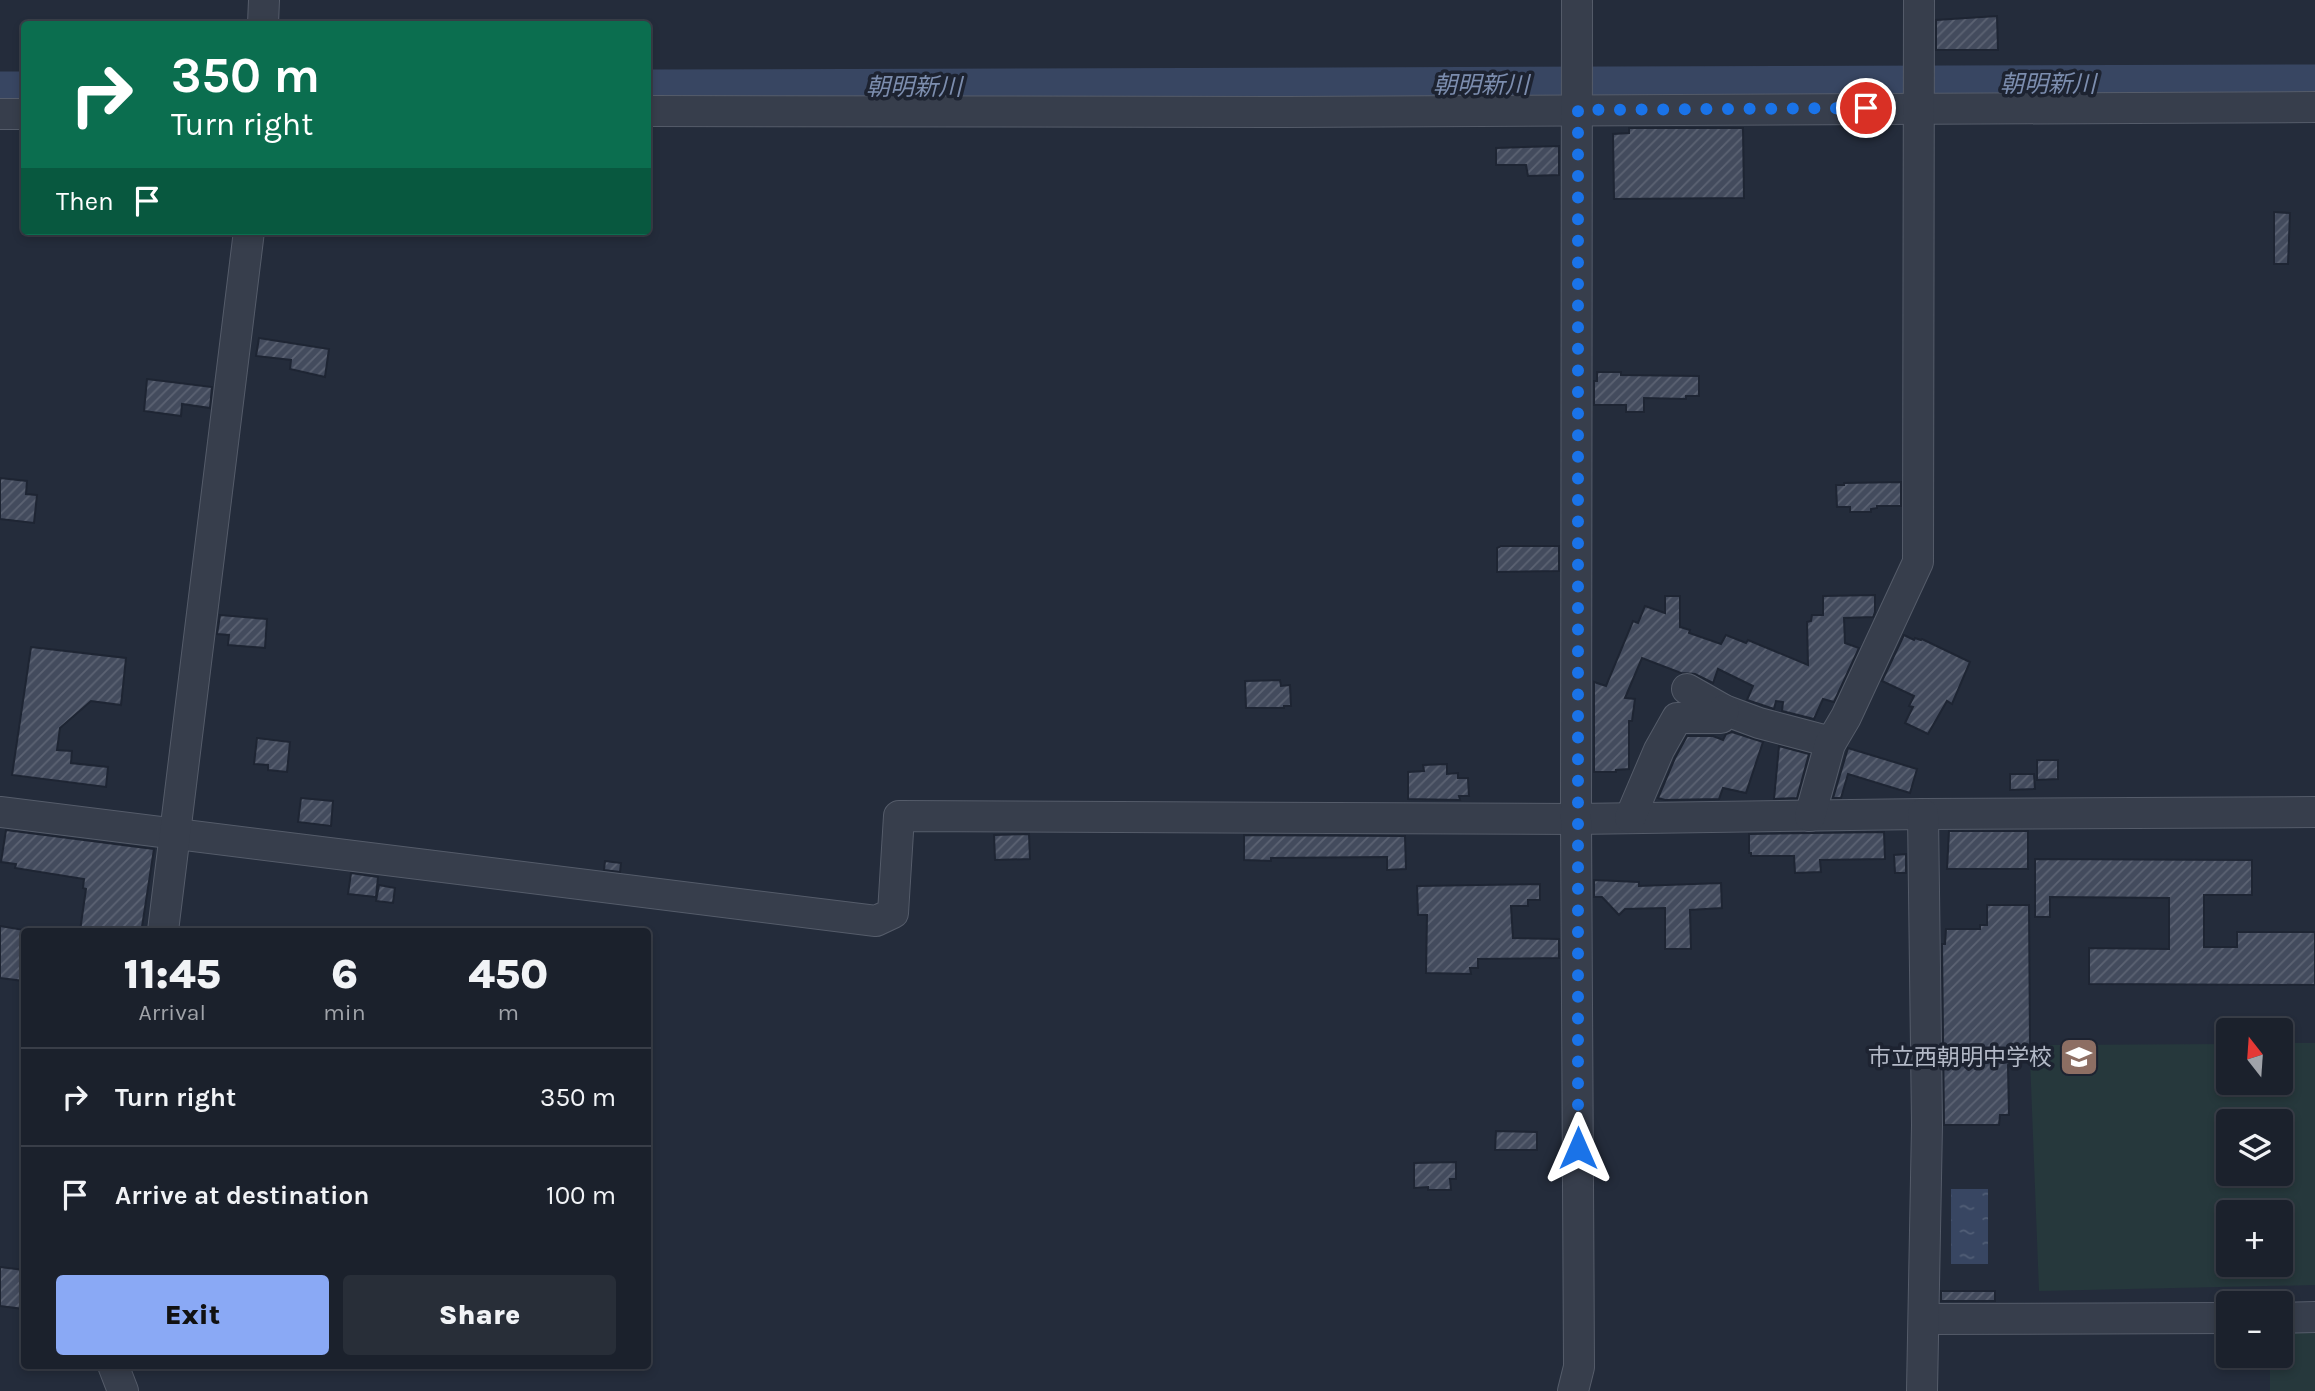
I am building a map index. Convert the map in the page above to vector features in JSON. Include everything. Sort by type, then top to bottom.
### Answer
[{"type":"street","points":[[264,0],[264,21]]},
{"type":"street","points":[[1573,1391],[1579,1367],[1576,819],[1577,0]]},
{"type":"street","points":[[1810,816],[1831,741],[1846,716],[1918,562],[1919,0]]},
{"type":"street","points":[[651,111],[1578,93],[1919,90],[2315,107]]},
{"type":"street","points":[[0,114],[21,114]]},
{"type":"street","points":[[163,928],[249,235]]},
{"type":"street","points":[[1687,689],[1724,710],[1771,727],[1831,741]]},
{"type":"street","points":[[1630,818],[1659,750],[1677,718],[1721,718],[1724,710]]},
{"type":"street","points":[[0,812],[876,921],[893,913],[899,816],[1576,819],[2315,812]]},
{"type":"street","points":[[1922,1391],[1927,1125],[1923,814]]},
{"type":"street","points":[[2293,1318],[2315,1317]]},
{"type":"street","points":[[1924,1319],[2216,1318]]},
{"type":"street","points":[[115,1369],[123,1391]]},
{"type":"shaded area","points":[[2293,1043],[2315,1043],[2315,1285],[2039,1291],[2030,1059],[2049,1045],[2216,1044],[2216,1096],[2292,1096]]},
{"type":"shaded area","points":[[2293,1325],[2315,1325],[2315,1391],[2270,1391],[2270,1368],[2293,1368]]},
{"type":"water","points":[[1951,1189],[1988,1189],[1988,1264],[1951,1264]]},
{"type":"building","points":[[1997,16],[1998,50],[1936,50],[1936,20]]},
{"type":"building","points":[[1629,128],[1743,128],[1744,198],[1614,199],[1613,134],[1629,133]]},
{"type":"building","points":[[1559,146],[1559,175],[1528,176],[1526,165],[1496,165],[1496,148]]},
{"type":"building","points":[[2274,212],[2290,213],[2288,264],[2274,264]]},
{"type":"building","points":[[259,338],[329,349],[325,377],[290,369],[291,360],[256,356]]},
{"type":"building","points":[[1597,372],[1699,376],[1699,396],[1686,396],[1686,399],[1644,398],[1644,412],[1626,412],[1626,405],[1594,405],[1594,381],[1597,381]]},
{"type":"building","points":[[147,379],[212,387],[210,408],[182,404],[181,416],[144,411]]},
{"type":"building","points":[[0,478],[27,481],[26,494],[37,495],[34,523],[0,519]]},
{"type":"building","points":[[1901,482],[1901,506],[1877,506],[1871,509],[1871,512],[1850,512],[1850,507],[1837,507],[1836,485]]},
{"type":"building","points":[[1559,546],[1559,571],[1497,572],[1497,548]]},
{"type":"building","points":[[1875,595],[1873,617],[1844,618],[1845,643],[1859,648],[1834,702],[1823,699],[1814,719],[1782,711],[1783,702],[1776,701],[1774,709],[1747,700],[1753,686],[1718,669],[1713,683],[1695,674],[1681,673],[1642,658],[1625,698],[1635,699],[1632,721],[1629,721],[1629,769],[1594,772],[1594,682],[1606,686],[1633,621],[1638,623],[1645,606],[1665,613],[1665,596],[1680,596],[1680,627],[1690,630],[1689,633],[1721,644],[1726,635],[1746,643],[1748,640],[1808,665],[1807,622],[1811,621],[1812,615],[1823,615],[1823,596]]},
{"type":"building","points":[[220,615],[267,619],[265,648],[228,645],[229,635],[217,634]]},
{"type":"building","points":[[1904,635],[1914,640],[1922,639],[1970,662],[1952,704],[1947,701],[1928,734],[1905,723],[1913,707],[1909,706],[1914,696],[1882,681]]},
{"type":"building","points":[[31,647],[126,658],[121,705],[91,701],[60,728],[57,750],[72,751],[71,763],[108,767],[106,787],[12,775]]},
{"type":"building","points":[[1280,680],[1281,686],[1290,685],[1291,706],[1246,708],[1245,681]]},
{"type":"building","points":[[1732,732],[1763,742],[1746,793],[1723,788],[1719,799],[1658,798],[1687,736],[1713,736],[1723,740],[1726,734]]},
{"type":"building","points":[[257,738],[290,742],[287,772],[268,770],[268,765],[254,764]]},
{"type":"building","points":[[1779,746],[1809,754],[1797,798],[1774,799]]},
{"type":"building","points":[[1848,748],[1917,769],[1910,793],[1848,774],[1841,798],[1833,798]]},
{"type":"building","points":[[2037,760],[2058,760],[2058,779],[2037,780]]},
{"type":"building","points":[[1447,764],[1447,774],[1458,773],[1458,778],[1468,778],[1469,796],[1459,796],[1460,800],[1408,799],[1408,772],[1424,771],[1423,765]]},
{"type":"building","points":[[2010,774],[2034,774],[2035,789],[2010,790]]},
{"type":"building","points":[[301,798],[333,801],[331,826],[298,822]]},
{"type":"building","points":[[6,830],[154,849],[142,927],[80,928],[86,889],[83,888],[84,879],[15,868],[16,864],[1,862]]},
{"type":"building","points":[[1949,831],[2028,831],[2028,869],[1947,869]]},
{"type":"building","points":[[1884,832],[1885,859],[1820,860],[1821,872],[1795,873],[1794,856],[1751,856],[1749,853],[1749,834]]},
{"type":"building","points":[[1029,834],[1030,859],[995,860],[994,835]]},
{"type":"building","points":[[1244,835],[1405,836],[1406,869],[1387,870],[1387,857],[1244,860]]},
{"type":"building","points":[[1906,854],[1906,873],[1895,873],[1894,855]]},
{"type":"building","points":[[2035,859],[2252,860],[2252,895],[2204,895],[2204,947],[2237,947],[2237,932],[2315,932],[2315,985],[2089,984],[2089,948],[2169,949],[2169,898],[2050,897],[2050,917],[2035,917]]},
{"type":"building","points":[[605,861],[621,863],[620,872],[604,870]]},
{"type":"building","points":[[351,873],[378,877],[376,897],[348,894]]},
{"type":"building","points":[[1594,880],[1639,882],[1639,886],[1721,883],[1722,908],[1690,910],[1691,949],[1665,949],[1665,908],[1625,909],[1619,915],[1602,897],[1594,897]]},
{"type":"building","points":[[1540,884],[1540,900],[1528,900],[1528,906],[1511,906],[1513,938],[1559,939],[1559,958],[1478,959],[1478,968],[1470,968],[1471,974],[1426,973],[1427,915],[1418,915],[1417,886]]},
{"type":"building","points":[[379,885],[395,888],[393,903],[376,901]]},
{"type":"building","points":[[1987,905],[2029,905],[2030,1045],[2008,1065],[2009,1115],[2000,1115],[1999,1125],[1944,1125],[1942,944],[1945,944],[1946,929],[1980,929],[1980,925],[1987,925]]},
{"type":"building","points":[[0,926],[21,930],[21,981],[0,978]]},
{"type":"building","points":[[1496,1131],[1537,1132],[1537,1150],[1495,1150]]},
{"type":"building","points":[[1456,1162],[1456,1179],[1450,1179],[1451,1190],[1414,1188],[1414,1163]]},
{"type":"building","points":[[0,1267],[21,1270],[21,1309],[0,1306]]},
{"type":"building","points":[[1941,1291],[1995,1291],[1995,1301],[1941,1301]]},
{"type":"waterway","name":"朝明新川","points":[[651,88],[2315,83]]},
{"type":"waterway","name":"朝明新川","points":[[0,90],[21,90]]},
{"type":"place","name":"市立西朝明中学校","points":[[2079,1057]]},
{"type":"route","points":[[1578,1148],[1578,110],[1866,108]]}]
